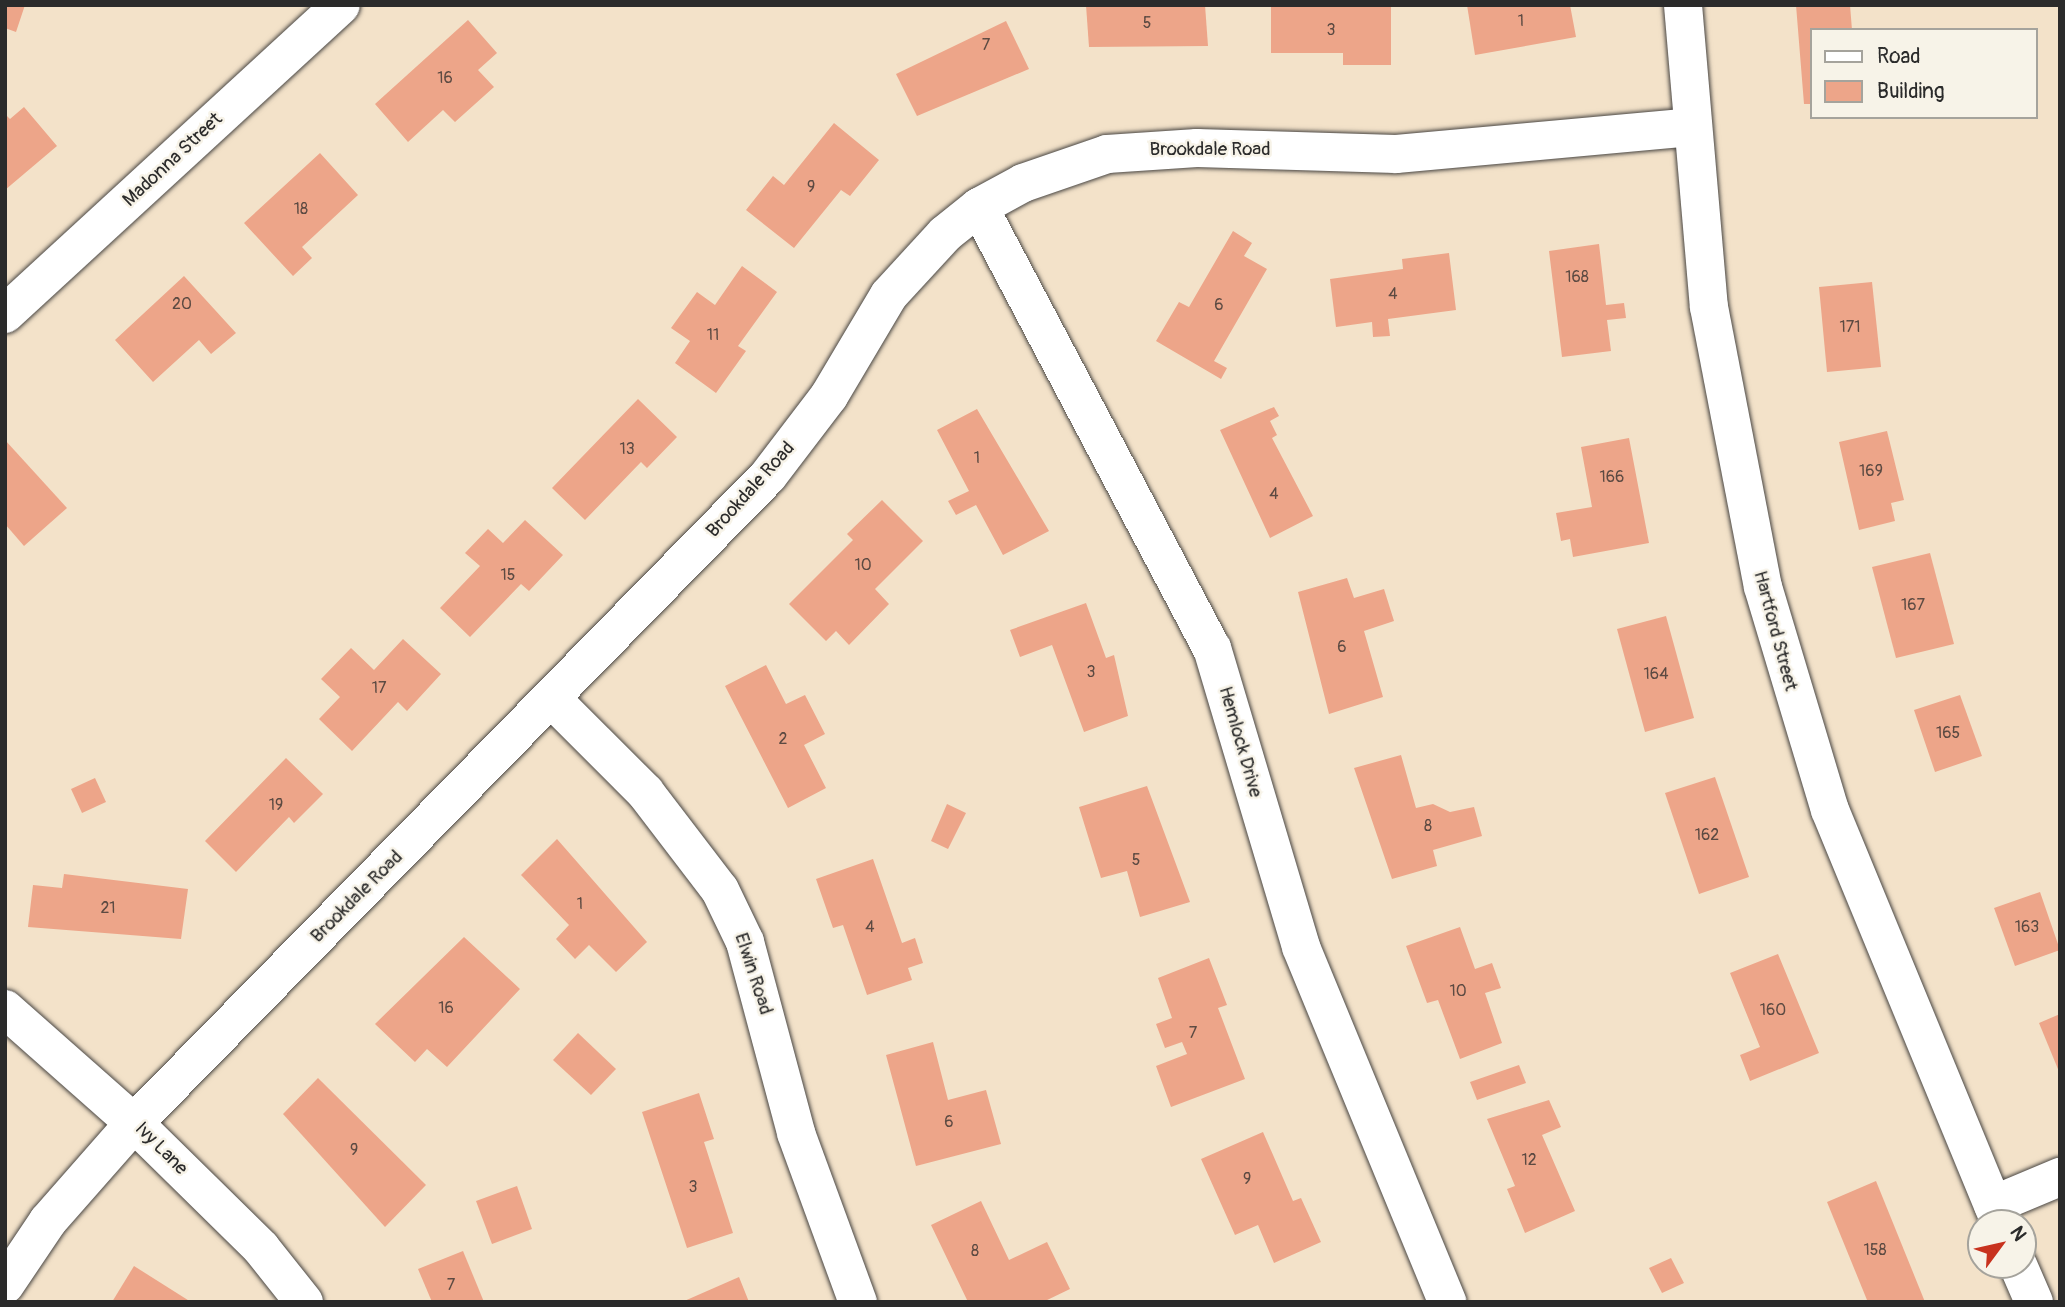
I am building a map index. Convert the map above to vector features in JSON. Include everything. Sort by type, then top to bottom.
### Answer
[{"type":"street","name":"Madonna Street","points":[[5,314],[341,5]]},
{"type":"street","name":"Hartford Street","points":[[1683,5],[1692,127],[1719,378],[1783,664],[1830,810],[1995,1209]]},
{"type":"street","name":"Brookdale Road","points":[[5,1285],[48,1221],[134,1123],[768,476],[829,396],[889,295],[945,234],[979,208],[1023,183],[1107,154],[1198,148],[1396,154],[1692,127]]},
{"type":"street","name":"Hemlock Drive","points":[[979,208],[1197,613],[1301,947],[1447,1302]]},
{"type":"street","name":"Elwin Road","points":[[552,699],[645,792],[720,890],[745,942],[803,1156],[858,1302]]},
{"type":"street","name":"Ivy Lane","points":[[5,1009],[134,1123],[261,1248],[304,1302]]},
{"type":"street","points":[[2006,1209],[2060,1177]]},
{"type":"street","points":[[2024,1279],[2034,1302]]},
{"type":"building","points":[[5,5],[25,5],[16,32],[5,28]]},
{"type":"building","points":[[1086,5],[1205,5],[1208,46],[1089,47]]},
{"type":"building","points":[[1467,5],[1570,5],[1576,37],[1475,55]]},
{"type":"building","points":[[1796,5],[1850,5],[1852,28],[1810,28],[1810,104],[1804,104]]},
{"type":"building","points":[[1271,6],[1391,7],[1391,65],[1343,65],[1343,53],[1271,53]]},
{"type":"building","points":[[468,20],[497,53],[478,70],[494,87],[455,122],[443,110],[408,142],[375,104]]},
{"type":"building","points":[[1006,21],[1029,69],[917,116],[896,74]]},
{"type":"building","points":[[24,107],[57,146],[5,190],[5,114],[10,119]]},
{"type":"building","points":[[834,123],[879,160],[850,196],[841,190],[794,248],[746,210],[773,176],[784,185]]},
{"type":"building","points":[[320,153],[358,195],[302,247],[312,258],[293,276],[244,223]]},
{"type":"building","points":[[1233,231],[1252,243],[1244,256],[1267,269],[1214,361],[1227,368],[1221,379],[1156,341],[1179,302],[1189,307]]},
{"type":"building","points":[[1599,244],[1606,305],[1624,303],[1626,318],[1607,320],[1611,351],[1562,357],[1549,251]]},
{"type":"building","points":[[1449,253],[1456,310],[1388,319],[1390,336],[1373,337],[1372,322],[1336,327],[1330,279],[1403,269],[1402,259]]},
{"type":"building","points":[[742,266],[777,292],[738,346],[746,351],[716,393],[675,363],[690,341],[671,328],[697,292],[715,305]]},
{"type":"building","points":[[184,276],[236,333],[211,354],[199,340],[153,382],[115,340]]},
{"type":"building","points":[[1872,282],[1881,367],[1827,372],[1819,287]]},
{"type":"building","points":[[638,399],[677,437],[647,468],[641,462],[585,520],[552,488]]},
{"type":"building","points":[[1274,407],[1279,416],[1270,421],[1277,435],[1272,438],[1313,516],[1270,538],[1220,430]]},
{"type":"building","points":[[977,409],[1049,531],[1003,555],[976,505],[956,515],[948,501],[969,491],[937,430]]},
{"type":"building","points":[[1887,431],[1904,500],[1891,503],[1895,521],[1859,530],[1839,442]]},
{"type":"building","points":[[1629,438],[1649,543],[1573,557],[1570,539],[1561,541],[1556,513],[1592,507],[1581,447]]},
{"type":"building","points":[[5,440],[67,508],[24,546],[5,524]]},
{"type":"building","points":[[882,500],[923,541],[875,589],[889,604],[849,645],[836,631],[826,641],[789,604],[853,540],[847,534]]},
{"type":"building","points":[[525,520],[563,555],[529,591],[521,584],[470,637],[440,608],[480,566],[465,553],[488,529],[503,543]]},
{"type":"building","points":[[1930,553],[1954,644],[1896,658],[1872,567]]},
{"type":"building","points":[[1347,578],[1354,598],[1384,589],[1394,621],[1364,631],[1383,697],[1329,714],[1298,592]]},
{"type":"building","points":[[1086,603],[1106,658],[1114,655],[1128,716],[1084,732],[1052,645],[1020,657],[1010,630]]},
{"type":"building","points":[[1666,616],[1694,718],[1645,732],[1617,629]]},
{"type":"building","points":[[403,639],[441,674],[407,711],[398,702],[352,751],[319,719],[340,697],[321,679],[351,648],[374,670]]},
{"type":"building","points":[[766,665],[786,704],[805,695],[825,734],[804,745],[826,788],[788,808],[725,686]]},
{"type":"building","points":[[1960,695],[1982,756],[1935,772],[1914,710]]},
{"type":"building","points":[[1401,755],[1416,808],[1433,804],[1450,812],[1474,807],[1482,836],[1433,850],[1437,866],[1392,879],[1354,768]]},
{"type":"building","points":[[286,758],[323,794],[294,823],[289,817],[236,872],[205,841]]},
{"type":"building","points":[[1715,777],[1749,877],[1699,894],[1665,793]]},
{"type":"building","points":[[95,778],[106,802],[82,813],[71,789]]},
{"type":"building","points":[[1147,786],[1190,902],[1140,917],[1127,871],[1101,878],[1079,807]]},
{"type":"building","points":[[947,804],[966,813],[948,849],[931,841]]},
{"type":"building","points":[[557,839],[647,942],[616,972],[589,945],[575,959],[556,939],[569,925],[521,875]]},
{"type":"building","points":[[873,859],[902,943],[915,938],[923,963],[908,968],[912,980],[867,995],[843,925],[833,928],[816,879]]},
{"type":"building","points":[[64,874],[188,889],[181,939],[28,927],[33,885],[62,888]]},
{"type":"building","points":[[2040,892],[2060,950],[2015,966],[1994,908]]},
{"type":"building","points":[[1460,927],[1475,969],[1492,963],[1501,988],[1485,993],[1502,1043],[1460,1059],[1438,1000],[1427,1003],[1406,946]]},
{"type":"building","points":[[464,937],[520,989],[447,1067],[427,1049],[415,1062],[375,1024]]},
{"type":"building","points":[[1778,954],[1819,1053],[1750,1081],[1740,1055],[1760,1047],[1730,973]]},
{"type":"building","points":[[1209,958],[1227,1005],[1218,1008],[1245,1079],[1171,1107],[1156,1066],[1187,1054],[1182,1042],[1165,1048],[1156,1024],[1172,1018],[1158,978]]},
{"type":"building","points":[[2060,1014],[2060,1074],[2039,1023]]},
{"type":"building","points":[[578,1033],[616,1069],[591,1095],[553,1060]]},
{"type":"building","points":[[933,1042],[948,1100],[986,1090],[1001,1144],[916,1166],[886,1055]]},
{"type":"building","points":[[1519,1065],[1526,1083],[1477,1100],[1470,1082]]},
{"type":"building","points":[[318,1078],[426,1185],[385,1227],[283,1114]]},
{"type":"building","points":[[699,1093],[714,1139],[704,1142],[733,1233],[687,1248],[642,1112]]},
{"type":"building","points":[[1549,1100],[1561,1127],[1542,1135],[1575,1211],[1525,1233],[1507,1189],[1515,1186],[1487,1119]]},
{"type":"building","points":[[1263,1132],[1293,1201],[1301,1198],[1321,1242],[1274,1263],[1258,1225],[1235,1235],[1201,1159]]},
{"type":"building","points":[[1876,1181],[1925,1302],[1867,1300],[1827,1202]]},
{"type":"building","points":[[517,1186],[532,1229],[492,1244],[476,1201]]},
{"type":"building","points":[[981,1201],[1009,1260],[1047,1242],[1070,1289],[1043,1302],[968,1302],[931,1225]]},
{"type":"building","points":[[463,1251],[484,1302],[432,1302],[418,1269]]},
{"type":"building","points":[[1671,1258],[1684,1283],[1662,1293],[1649,1268]]},
{"type":"building","points":[[134,1266],[191,1302],[112,1302]]},
{"type":"building","points":[[739,1277],[749,1302],[682,1302]]}]
